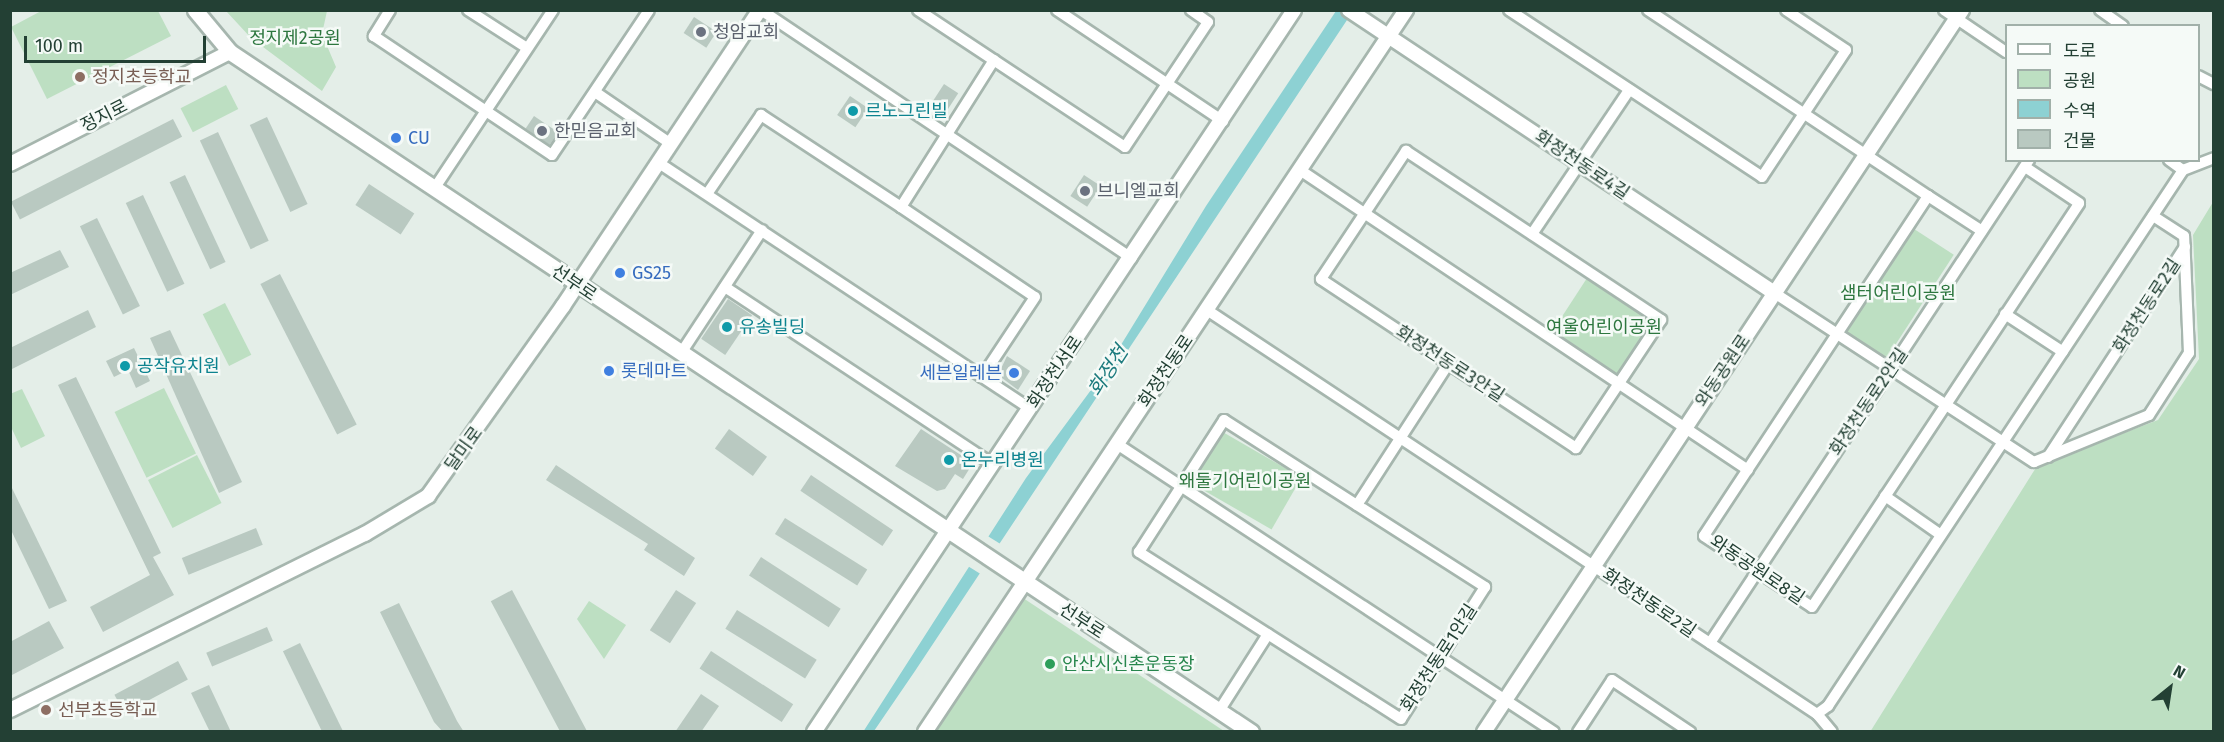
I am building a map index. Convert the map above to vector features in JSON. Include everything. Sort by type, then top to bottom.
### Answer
[{"type":"main road","name":"선부로","points":[[195,10],[230,52],[1251,732]]},
{"type":"street","points":[[390,10],[374,36],[552,155],[649,10]]},
{"type":"street","points":[[468,10],[527,48]]},
{"type":"street","points":[[434,189],[553,10]]},
{"type":"street","points":[[760,10],[1132,258]]},
{"type":"street","name":"달미로","points":[[10,710],[365,534],[428,496],[578,285],[760,10]]},
{"type":"street","points":[[918,10],[1125,147],[1208,22],[1191,10]]},
{"type":"street","points":[[1057,10],[1223,121]]},
{"type":"street","name":"화정천서로","points":[[814,732],[946,530],[1132,258],[1294,10]]},
{"type":"street","name":"화정천동로4길","points":[[1349,10],[1776,294]]},
{"type":"street","name":"화정천동로","points":[[925,732],[1406,10]]},
{"type":"street","points":[[1509,10],[1762,177],[1846,50],[1786,10]]},
{"type":"street","points":[[1648,10],[1982,231]]},
{"type":"street","points":[[1944,10],[1960,15],[2005,50]]},
{"type":"street","points":[[2100,10],[2120,24]]},
{"type":"street","name":"와동공원로","points":[[1484,732],[1960,15]]},
{"type":"street","name":"정지로","points":[[10,164],[230,52]]},
{"type":"street","points":[[901,207],[994,60]]},
{"type":"street","points":[[2200,77],[2214,84]]},
{"type":"street","points":[[1532,234],[1629,90]]},
{"type":"street","points":[[595,92],[671,144]]},
{"type":"street","points":[[707,194],[761,115],[901,207],[1035,297],[982,377]]},
{"type":"street","name":"화정천동로3안길","points":[[1406,151],[1661,320],[1576,448],[1321,279],[1365,213],[1406,151]]},
{"type":"street","points":[[1817,714],[1828,706],[2183,170],[2214,159]]},
{"type":"street","points":[[2172,162],[2183,170]]},
{"type":"street","points":[[659,163],[1030,409]]},
{"type":"street","name":"와동공원로8길","points":[[1928,196],[1704,536],[1812,606],[2079,203],[2027,164]]},
{"type":"street","name":"화정천동로2안길","points":[[1710,643],[2027,164]]},
{"type":"street","points":[[1300,170],[1748,470]]},
{"type":"street","points":[[2152,216],[2184,236],[2185,246]]},
{"type":"street","points":[[681,353],[762,230]]},
{"type":"street","name":"화정천동로2길","points":[[1776,294],[2002,444],[2034,462],[2149,415],[2189,353],[2185,246]]},
{"type":"street","name":"화정천동로2길","points":[[2048,457],[2185,246]]},
{"type":"street","points":[[724,287],[991,463]]},
{"type":"street","name":"화정천동로2길","points":[[1207,310],[1817,714],[1832,732]]},
{"type":"street","points":[[2005,314],[2062,352]]},
{"type":"street","points":[[1357,505],[1449,363]]},
{"type":"street","name":"화정천동로1안길","points":[[1224,420],[1357,505],[1485,587],[1401,718],[1139,552],[1224,420]]},
{"type":"street","points":[[1118,444],[1554,732]]},
{"type":"street","points":[[1885,496],[1941,535]]},
{"type":"street","points":[[1219,711],[1268,634]]},
{"type":"street","points":[[1578,732],[1612,680],[1690,732]]},
{"type":"green space","points":[[43,10],[158,11],[171,36],[47,99],[11,27]]},
{"type":"green space","name":"정지제2공원","points":[[226,11],[327,11],[322,34],[336,67],[322,91],[251,38]]},
{"type":"green space","points":[[226,85],[238,109],[193,132],[181,108]]},
{"type":"green space","points":[[2213,202],[2213,731],[1870,732],[2037,466],[2158,420],[2199,359],[2193,235]]},
{"type":"green space","name":"샘터어린이공원","points":[[1911,227],[1954,255],[1885,360],[1842,333]]},
{"type":"green space","name":"여울어린이공원","points":[[1589,275],[1658,320],[1619,379],[1550,335]]},
{"type":"green space","points":[[225,303],[251,355],[229,366],[203,314]]},
{"type":"green space","points":[[164,388],[196,454],[147,478],[115,412]]},
{"type":"green space","points":[[22,389],[45,436],[21,448],[11,427],[10,394]]},
{"type":"green space","name":"왜둘기어린이공원","points":[[1221,431],[1302,478],[1272,529],[1191,483]]},
{"type":"green space","points":[[197,455],[222,503],[173,528],[148,480]]},
{"type":"green space","points":[[1020,596],[1224,731],[929,732]]},
{"type":"green space","points":[[589,601],[626,625],[604,659],[577,619]]},
{"type":"water","name":"화정천","points":[[1336,11],[1353,11],[915,671],[874,731],[863,732],[1026,478],[1105,371],[1206,206]]},
{"type":"pier","points":[[986,535],[1002,545],[983,576],[967,566]]},
{"type":"building","name":"청암교회","points":[[694,17],[717,32],[706,48],[684,33]]},
{"type":"building","points":[[944,84],[958,93],[946,113],[931,103]]},
{"type":"building","name":"르노그린빌","points":[[850,96],[868,108],[855,127],[837,115]]},
{"type":"building","name":"한믿음교회","points":[[534,116],[558,132],[550,145],[526,128]]},
{"type":"building","points":[[267,117],[308,204],[290,212],[250,125]]},
{"type":"building","points":[[173,119],[182,137],[20,219],[11,202]]},
{"type":"building","points":[[218,132],[269,241],[251,249],[200,140]]},
{"type":"building","points":[[185,175],[226,262],[210,269],[170,182]]},
{"type":"building","name":"브니엘교회","points":[[1084,175],[1101,186],[1087,207],[1070,196]]},
{"type":"building","points":[[369,184],[414,213],[401,234],[355,205]]},
{"type":"building","points":[[143,195],[184,284],[167,292],[126,203]]},
{"type":"building","points":[[97,218],[140,306],[123,314],[80,226]]},
{"type":"building","points":[[60,250],[69,267],[10,295],[10,273]]},
{"type":"building","points":[[280,274],[357,425],[337,435],[260,284]]},
{"type":"building","name":"유송빌딩","points":[[728,299],[752,315],[725,355],[701,339]]},
{"type":"building","points":[[88,310],[96,327],[10,370],[10,348]]},
{"type":"building","points":[[170,330],[242,482],[219,493],[150,338]]},
{"type":"building","name":"공작유치원","points":[[134,348],[150,381],[136,388],[128,370],[114,377],[106,361]]},
{"type":"building","name":"세븐일레븐","points":[[1007,356],[1030,371],[1018,390],[998,375]]},
{"type":"building","points":[[76,377],[161,553],[153,557],[174,595],[103,632],[90,607],[150,575],[58,385]]},
{"type":"building","points":[[729,429],[767,457],[753,476],[715,448]]},
{"type":"building","name":"온누리병원","points":[[921,429],[973,463],[963,479],[955,474],[945,489],[937,491],[895,466]]},
{"type":"building","points":[[556,465],[695,558],[684,576],[644,550],[648,544],[546,480]]},
{"type":"building","points":[[811,475],[893,530],[882,546],[800,491]]},
{"type":"building","points":[[10,484],[67,601],[49,609],[10,528]]},
{"type":"building","points":[[785,518],[867,569],[857,586],[775,534]]},
{"type":"building","points":[[256,528],[263,545],[189,575],[182,558]]},
{"type":"building","points":[[761,557],[841,609],[829,627],[749,575]]},
{"type":"building","points":[[512,590],[588,732],[560,732],[491,601]]},
{"type":"building","points":[[676,590],[696,603],[670,643],[650,630]]},
{"type":"building","points":[[399,603],[464,732],[443,732],[434,722],[380,612]]},
{"type":"building","points":[[737,610],[817,660],[805,678],[725,629]]},
{"type":"building","points":[[49,621],[64,648],[10,676],[10,642]]},
{"type":"building","points":[[267,627],[273,641],[212,667],[206,653]]},
{"type":"building","points":[[300,643],[343,732],[322,732],[283,651]]},
{"type":"building","points":[[711,651],[793,704],[782,722],[700,669]]},
{"type":"building","points":[[178,661],[188,680],[124,713],[114,695]]},
{"type":"building","points":[[209,685],[231,732],[210,732],[191,693]]},
{"type":"building","points":[[701,694],[719,706],[701,732],[675,732]]},
{"type":"place","name":"청암교회","points":[[701,32]]},
{"type":"place","name":"정지초등학교","points":[[80,77]]},
{"type":"place","name":"르노그린빌","points":[[853,111]]},
{"type":"place","name":"한믿음교회","points":[[542,131]]},
{"type":"place","name":"CU","points":[[396,138]]},
{"type":"place","name":"브니엘교회","points":[[1085,191]]},
{"type":"place","name":"GS25","points":[[620,273]]},
{"type":"place","name":"유송빌딩","points":[[727,327]]},
{"type":"place","name":"공작유치원","points":[[125,366]]},
{"type":"place","name":"롯데마트","points":[[609,371]]},
{"type":"place","name":"세븐일레븐","points":[[1014,373]]},
{"type":"place","name":"온누리병원","points":[[949,460]]},
{"type":"place","name":"안산시신촌운동장","points":[[1050,664]]},
{"type":"place","name":"선부초등학교","points":[[46,710]]}]
